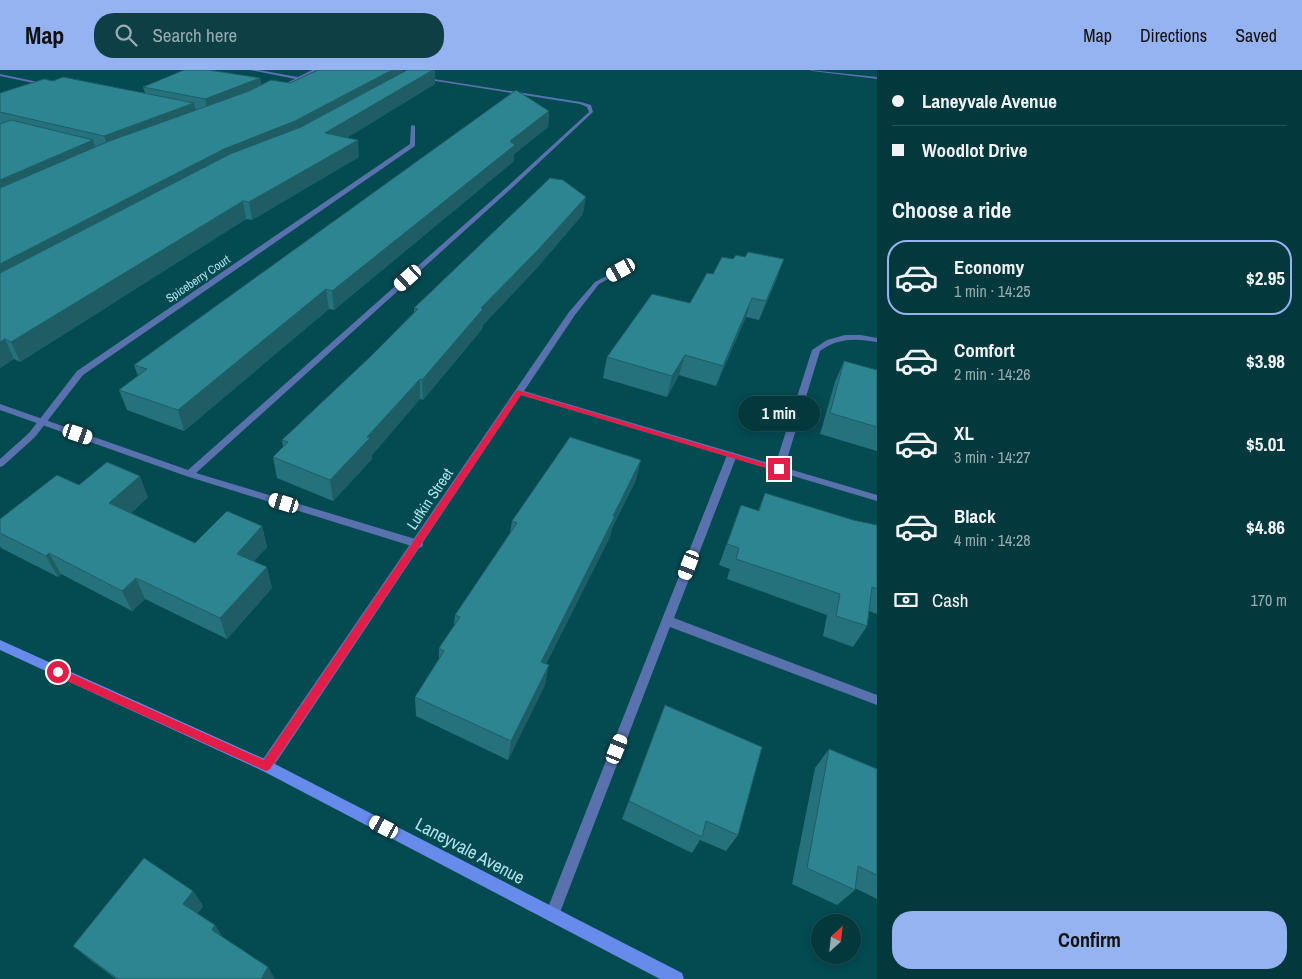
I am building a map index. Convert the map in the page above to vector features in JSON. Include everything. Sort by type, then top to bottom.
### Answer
[{"type":"street","points":[[252,70],[299,78]]},
{"type":"street","points":[[274,90],[315,70]]},
{"type":"street","points":[[812,70],[877,78]]},
{"type":"street","points":[[0,75],[58,87]]},
{"type":"street","points":[[189,474],[511,186],[590,112],[589,106],[581,103],[413,76]]},
{"type":"street","name":"Spiceberry Court","points":[[0,464],[32,435],[80,373],[413,145],[413,126]]},
{"type":"street","name":"Lufkin Street","points":[[266,766],[572,314],[597,284],[633,264]]},
{"type":"street","points":[[779,469],[816,350],[826,341],[844,337],[877,340]]},
{"type":"street","points":[[519,392],[877,498]]},
{"type":"street","points":[[0,407],[189,474],[418,544]]},
{"type":"street","points":[[552,915],[732,455]]},
{"type":"street","points":[[668,620],[877,700]]},
{"type":"street","name":"Laneyvale Avenue","points":[[0,645],[266,766],[676,979]]},
{"type":"building","points":[[184,70],[209,70],[260,78],[205,99],[143,87]]},
{"type":"building","points":[[318,70],[392,70],[295,121],[224,149],[0,264],[0,188],[107,142],[249,91],[271,80],[290,83]]},
{"type":"building","points":[[407,70],[433,70],[325,133],[358,140],[249,202],[243,201],[11,342],[5,339],[0,342],[0,273],[230,154],[301,127]]},
{"type":"building","points":[[63,77],[194,103],[104,136],[0,112],[0,93],[44,79],[53,81]]},
{"type":"building","points":[[516,90],[549,111],[510,141],[515,145],[332,291],[326,289],[178,410],[119,390],[147,369],[134,365]]},
{"type":"building","points":[[11,120],[93,140],[0,180],[0,124]]},
{"type":"building","points":[[550,178],[563,180],[586,197],[538,250],[481,308],[483,309],[422,380],[420,379],[367,437],[370,438],[330,480],[273,457],[288,442],[282,440],[370,357],[418,309],[414,308]]},
{"type":"building","points":[[748,252],[784,259],[766,301],[752,298],[723,366],[685,355],[672,376],[607,357],[652,294],[690,303],[707,273],[713,274],[722,257],[733,259],[736,255],[745,257]]},
{"type":"building","points":[[844,361],[877,370],[877,427],[830,413]]},
{"type":"building","points":[[570,437],[641,460],[613,516],[615,516],[541,662],[549,665],[511,741],[415,697],[444,651],[439,648],[460,617],[455,615],[517,523],[512,521]]},
{"type":"building","points":[[107,462],[140,476],[109,503],[195,543],[227,511],[262,526],[237,554],[267,567],[220,618],[136,578],[122,591],[49,553],[46,556],[0,533],[0,519],[57,475],[79,485]]},
{"type":"building","points":[[765,493],[853,520],[877,525],[877,589],[872,587],[867,626],[836,616],[840,594],[736,559],[739,548],[727,544],[741,505],[759,511]]},
{"type":"building","points":[[665,705],[762,747],[738,835],[706,821],[702,837],[629,801]]},
{"type":"building","points":[[829,749],[877,769],[877,875],[858,866],[855,890],[807,868]]},
{"type":"building","points":[[144,858],[193,891],[183,904],[215,925],[212,930],[268,967],[261,979],[118,979],[73,946]]},
{"type":"route","points":[[58,672],[266,766],[519,392],[779,469]]}]
